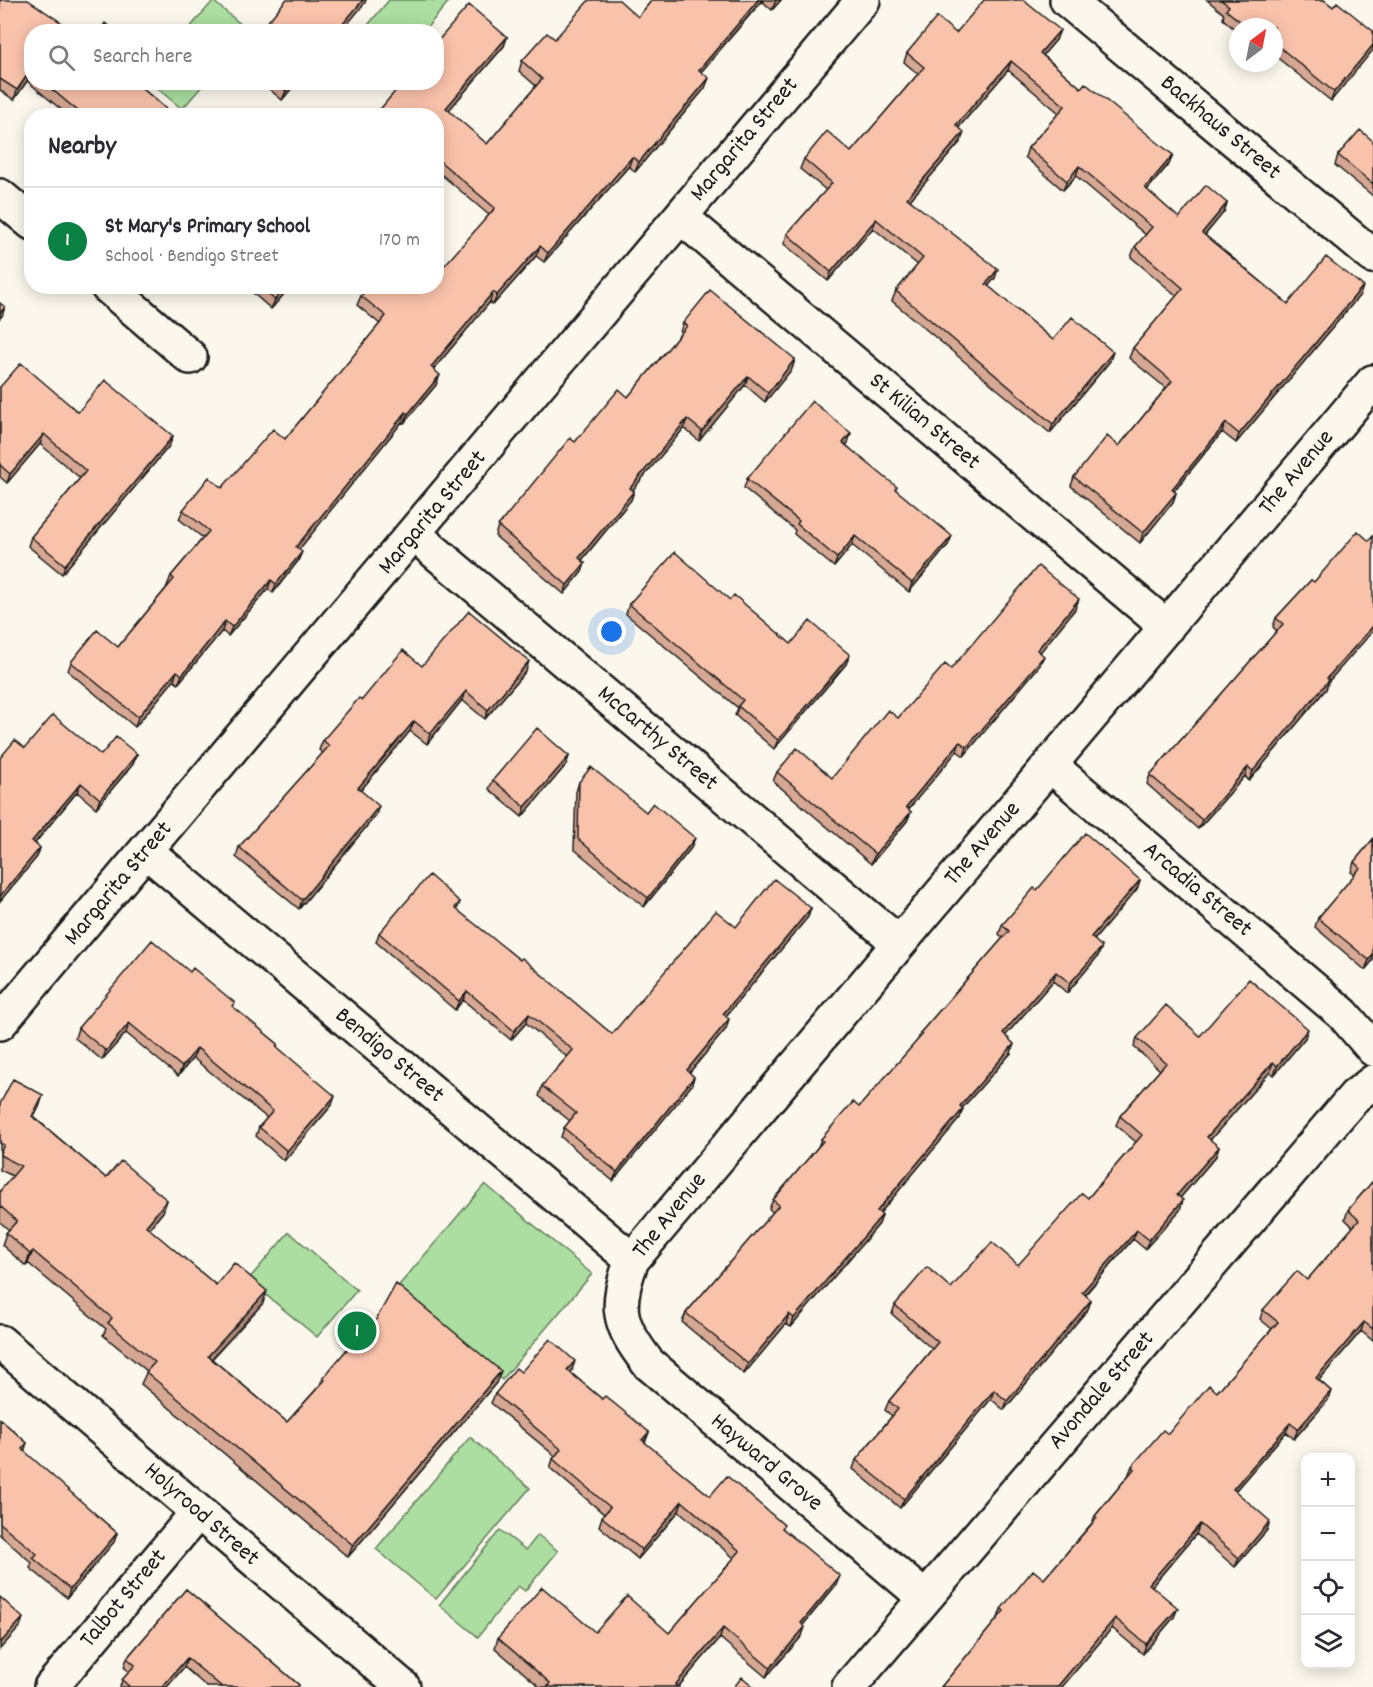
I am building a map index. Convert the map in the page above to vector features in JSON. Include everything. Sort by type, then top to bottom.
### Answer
[{"type":"street","name":"Margarita Street","points":[[0,1023],[415,535],[863,0]]},
{"type":"street","name":"Backhaus Street","points":[[1067,0],[1373,256]]},
{"type":"street","points":[[0,196],[24,216]]},
{"type":"street","name":"St Kilian Street","points":[[681,217],[1167,627]]},
{"type":"street","points":[[116,294],[190,357]]},
{"type":"street","name":"The Avenue","points":[[621,1317],[620,1290],[632,1260],[1373,382]]},
{"type":"street","name":"McCarthy Street","points":[[415,535],[899,943]]},
{"type":"street","name":"Arcadia Street","points":[[1051,766],[1343,1014],[1373,1049]]},
{"type":"street","name":"Bendigo Street","points":[[146,851],[632,1260]]},
{"type":"street","name":"Arcadia Street","points":[[1343,1014],[1373,1031]]},
{"type":"street","points":[[1373,1049],[1373,1063]]},
{"type":"street","name":"Avondale Street","points":[[849,1687],[1364,1089],[1373,1063]]},
{"type":"street","name":"Hayward Grove","points":[[621,1317],[631,1341],[648,1363],[925,1598]]},
{"type":"street","name":"Holyrood Street","points":[[0,1342],[403,1687]]},
{"type":"street","name":"Talbot Street","points":[[51,1687],[198,1512]]},
{"type":"green space","points":[[389,0],[450,0],[430,24],[369,24]]},
{"type":"green space","points":[[213,1],[241,24],[193,24]]},
{"type":"green space","points":[[159,90],[199,90],[181,108]]},
{"type":"green space","points":[[485,1184],[592,1274],[502,1380],[395,1290]]},
{"type":"green space","points":[[289,1232],[357,1290],[317,1337],[248,1280]]},
{"type":"green space","points":[[470,1437],[530,1488],[436,1599],[376,1549]]},
{"type":"green space","points":[[500,1530],[526,1550],[538,1535],[558,1551],[525,1591],[518,1586],[478,1637],[439,1605]]},
{"type":"building","points":[[0,0],[28,0],[63,24],[24,24],[24,80],[17,90],[0,79]]},
{"type":"building","points":[[286,0],[363,0],[343,24],[266,24]]},
{"type":"building","points":[[589,0],[619,0],[638,17],[652,0],[758,0],[699,70],[709,78],[639,162],[632,157],[548,253],[540,246],[497,295],[493,292],[431,367],[440,375],[408,414],[406,412],[296,547],[302,552],[276,584],[271,580],[232,627],[225,621],[182,675],[177,671],[138,717],[71,662],[97,630],[118,647],[174,579],[171,576],[209,531],[183,510],[209,477],[222,488],[273,429],[285,439],[386,316],[361,296],[363,294],[444,294],[444,266],[495,208],[444,165],[444,108],[381,108],[396,90],[444,90],[444,34],[469,5],[507,37],[446,108],[487,144],[542,79],[522,61],[547,33],[555,39]]},
{"type":"building","points":[[984,0],[1023,0],[1060,30],[1040,53],[1081,88],[1085,83],[1173,155],[1145,188],[1179,218],[1206,185],[1227,203],[1202,233],[1288,304],[1326,257],[1363,286],[1239,434],[1226,423],[1172,489],[1176,493],[1143,533],[1074,477],[1107,436],[1119,446],[1172,381],[1133,348],[1183,288],[1135,247],[1152,227],[1079,166],[1067,181],[1028,148],[1065,106],[1011,61],[956,125],[964,132],[907,198],[998,269],[986,284],[1053,340],[1072,317],[1113,352],[1053,424],[896,291],[923,258],[876,219],[831,272],[787,234],[832,183],[804,159],[827,131],[851,152],[924,67],[907,53],[937,17],[956,33]]},
{"type":"building","points":[[1221,0],[1324,0],[1333,7],[1337,2],[1373,31],[1373,45],[1334,92],[1283,50],[1283,18],[1236,18],[1226,10],[1229,6]]},
{"type":"building","points":[[53,90],[144,90],[165,108],[74,108]]},
{"type":"building","points":[[1360,130],[1373,141],[1373,184],[1338,155]]},
{"type":"building","points":[[710,290],[795,359],[768,393],[748,376],[702,431],[687,419],[630,488],[634,491],[579,558],[585,563],[567,585],[498,526],[570,438],[575,442],[619,389],[628,397],[687,326],[683,323]]},
{"type":"building","points":[[268,294],[280,294],[275,300]]},
{"type":"building","points":[[0,303],[5,307],[0,313]]},
{"type":"building","points":[[21,363],[78,412],[105,380],[173,436],[65,565],[31,537],[86,471],[44,434],[10,474],[0,465],[0,387]]},
{"type":"building","points":[[812,401],[851,433],[843,443],[952,536],[912,583],[855,536],[837,558],[797,524],[799,521],[747,479]]},
{"type":"building","points":[[1358,531],[1369,541],[1373,536],[1373,626],[1327,678],[1329,680],[1253,771],[1248,767],[1202,820],[1150,775],[1283,624],[1276,618],[1311,580],[1314,582]]},
{"type":"building","points":[[675,552],[730,600],[734,595],[791,644],[810,621],[850,655],[778,740],[738,706],[743,700],[629,604]]},
{"type":"building","points":[[1038,566],[1079,599],[1037,650],[1044,656],[967,747],[960,742],[906,807],[911,812],[875,854],[777,772],[797,748],[832,778],[888,710],[898,718],[945,664],[951,669]]},
{"type":"building","points":[[469,611],[529,661],[488,710],[466,691],[430,734],[414,721],[358,788],[379,806],[302,900],[239,847],[329,746],[323,740],[359,698],[362,700],[403,650],[422,666]]},
{"type":"building","points":[[53,715],[101,755],[116,737],[137,754],[100,799],[81,783],[32,841],[40,848],[0,896],[0,758],[15,740],[25,748]]},
{"type":"building","points":[[537,728],[569,756],[525,807],[493,780]]},
{"type":"building","points":[[591,767],[646,812],[653,803],[695,838],[648,898],[578,839],[579,782]]},
{"type":"building","points":[[1085,833],[1140,880],[1091,937],[1102,947],[1070,983],[1056,972],[1003,1033],[1014,1044],[960,1106],[963,1109],[877,1211],[882,1215],[794,1318],[789,1314],[748,1364],[686,1313],[779,1205],[773,1200],[823,1141],[821,1139],[853,1102],[859,1107],[922,1035],[920,1033],[1009,931],[1002,925],[1034,888],[1037,890]]},
{"type":"building","points":[[1373,839],[1373,955],[1369,960],[1318,918],[1360,868],[1354,862]]},
{"type":"building","points":[[429,875],[460,902],[455,908],[520,960],[522,958],[612,1034],[716,911],[736,927],[774,879],[811,908],[723,1014],[729,1019],[687,1070],[694,1077],[617,1172],[564,1128],[576,1113],[542,1086],[573,1050],[529,1014],[514,1031],[467,991],[459,1001],[379,933]]},
{"type":"building","points":[[152,940],[190,972],[193,968],[235,1003],[232,1006],[335,1096],[287,1151],[259,1127],[273,1111],[197,1048],[182,1067],[129,1023],[106,1051],[78,1028]]},
{"type":"building","points":[[1249,979],[1308,1029],[1277,1066],[1273,1062],[1207,1137],[1219,1147],[1177,1195],[1183,1200],[1149,1240],[1137,1230],[1082,1292],[1091,1300],[1007,1401],[994,1390],[904,1499],[856,1460],[898,1409],[889,1401],[938,1342],[895,1305],[927,1267],[951,1288],[992,1242],[1018,1265],[1082,1193],[1088,1198],[1142,1135],[1120,1116],[1166,1063],[1137,1038],[1166,1005],[1200,1036]]},
{"type":"building","points":[[13,1079],[43,1095],[32,1116],[106,1178],[121,1161],[167,1200],[146,1226],[216,1285],[234,1263],[267,1291],[208,1356],[287,1422],[325,1380],[323,1378],[369,1323],[373,1325],[396,1284],[501,1371],[353,1545],[146,1372],[155,1362],[108,1323],[112,1318],[33,1251],[30,1254],[6,1233],[17,1221],[0,1206],[0,1191],[21,1166],[0,1155],[4,1145],[0,1143],[0,1104]]},
{"type":"building","points":[[1373,1181],[1373,1329],[1364,1322],[1316,1378],[1331,1391],[1298,1429],[1290,1423],[1233,1489],[1270,1521],[1239,1558],[1200,1524],[1149,1584],[1178,1608],[1146,1644],[1115,1618],[1057,1687],[941,1687],[1004,1611],[1001,1609],[1033,1570],[1044,1579],[1097,1518],[1095,1516],[1134,1469],[1132,1466],[1163,1430],[1168,1434],[1209,1385],[1217,1392],[1278,1322],[1263,1310],[1297,1271],[1307,1280],[1359,1220],[1348,1210]]},
{"type":"building","points":[[550,1339],[575,1361],[567,1370],[602,1399],[605,1396],[649,1432],[642,1440],[710,1496],[727,1476],[784,1525],[782,1528],[840,1576],[801,1623],[805,1627],[770,1668],[723,1628],[675,1685],[678,1687],[549,1687],[550,1683],[498,1638],[542,1587],[595,1632],[627,1596],[669,1633],[740,1551],[682,1501],[642,1550],[602,1517],[610,1507],[553,1459],[561,1449],[495,1394],[516,1368],[521,1372]]},
{"type":"building","points":[[0,1419],[27,1443],[22,1449],[117,1533],[70,1589],[33,1558],[37,1554],[0,1523]]},
{"type":"building","points":[[186,1589],[299,1685],[297,1687],[222,1687],[187,1658],[162,1687],[130,1687],[122,1680],[135,1665],[127,1658]]},
{"type":"building","points":[[0,1597],[23,1618],[0,1643]]},
{"type":"building","points":[[742,1677],[754,1687],[734,1687]]},
{"type":"place","name":"St Mary's Primary School","points":[[357,1331]]}]
